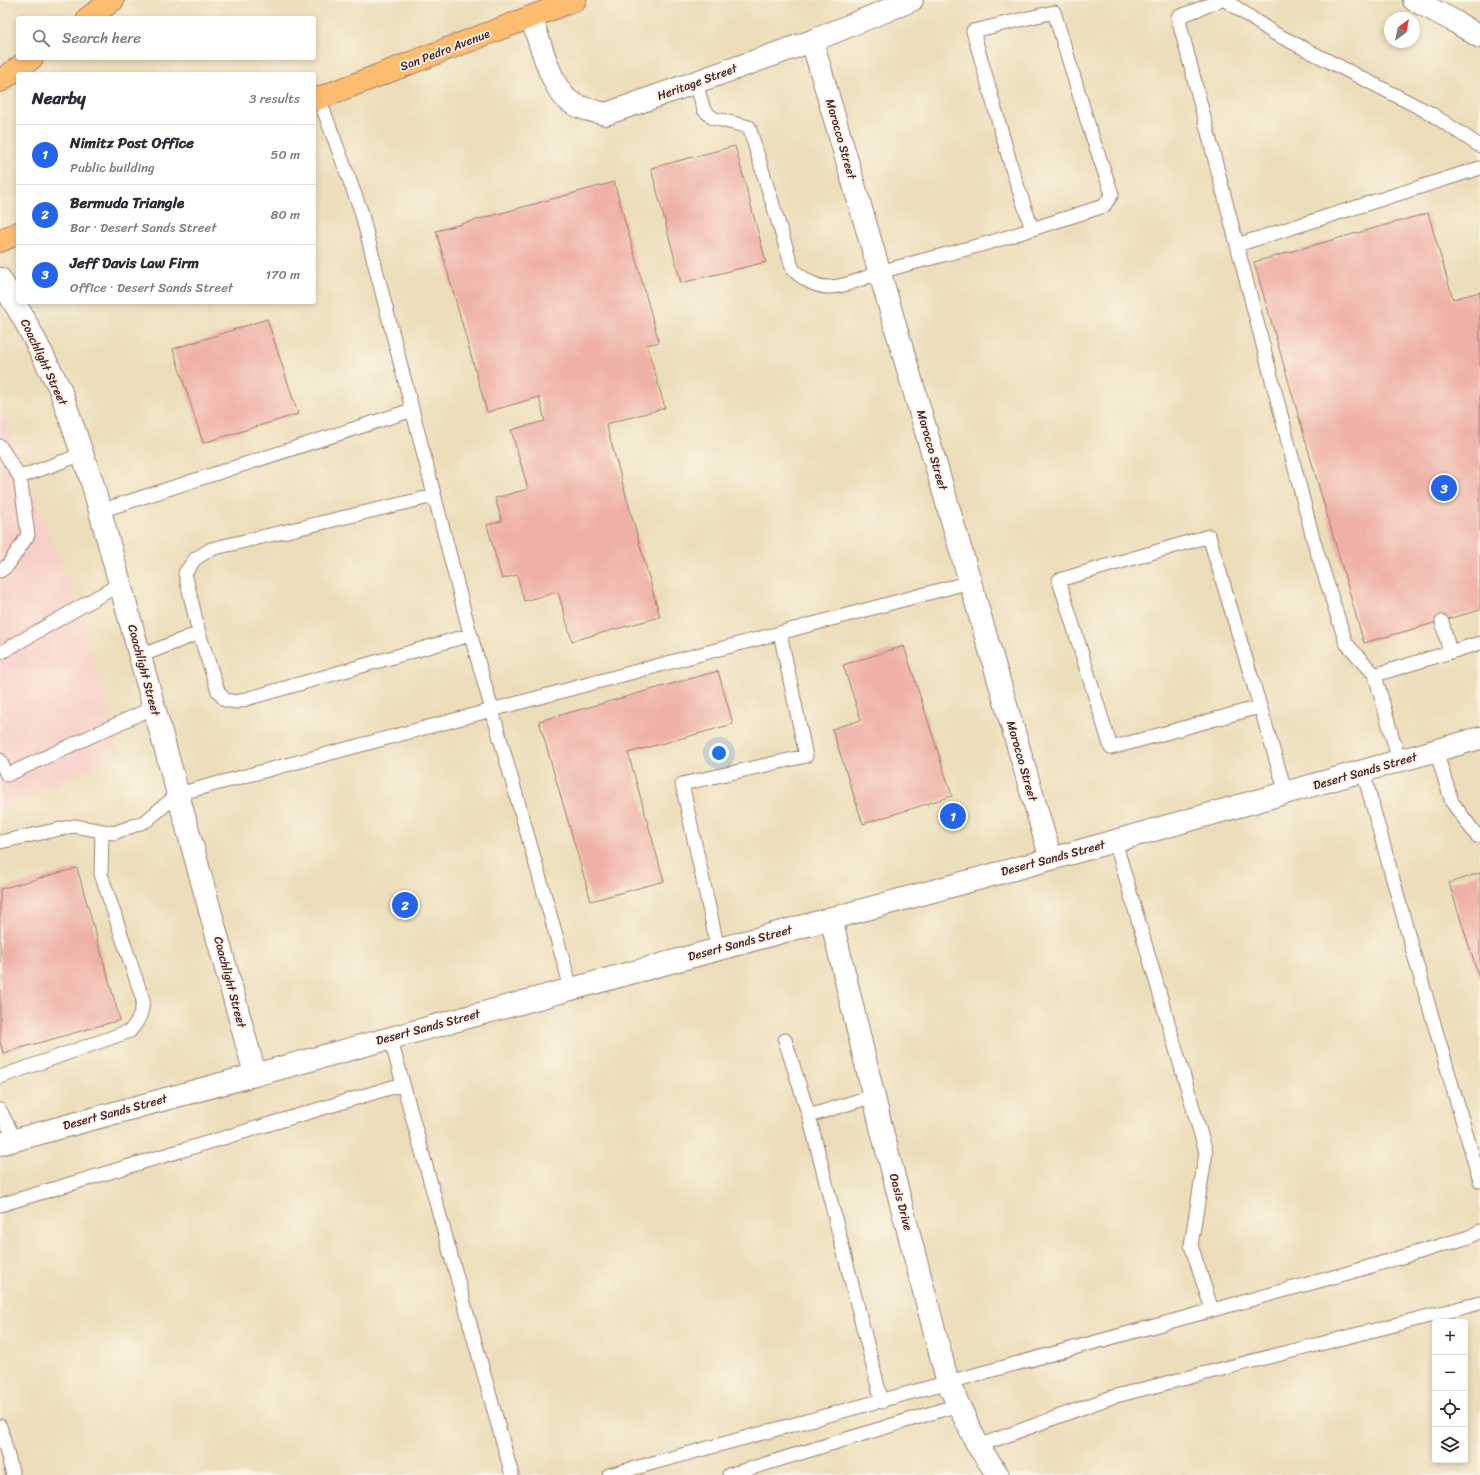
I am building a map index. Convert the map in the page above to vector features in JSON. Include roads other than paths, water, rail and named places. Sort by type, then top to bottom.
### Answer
[{"type":"main road","points":[[91,16],[113,0]]},
{"type":"main road","name":"San Pedro Avenue","points":[[316,99],[575,0]]},
{"type":"main road","points":[[0,81],[29,60]]},
{"type":"main road","points":[[0,241],[16,234]]},
{"type":"street","name":"Heritage Street","points":[[531,17],[554,82],[568,100],[584,109],[606,114],[812,41],[912,0]]},
{"type":"street","points":[[1414,0],[1454,21],[1480,37]]},
{"type":"street","name":"Morocco Street","points":[[812,41],[1051,859]]},
{"type":"street","name":"Coachlight Street","points":[[0,279],[24,318],[60,389],[92,482],[255,1074]]},
{"type":"street","name":"Desert Sands Street","points":[[7,1142],[1051,859],[1480,738]]},
{"type":"street","name":"Oasis Drive","points":[[831,918],[873,1096],[948,1383],[978,1446],[998,1475]]},
{"type":"lane","points":[[1399,761],[1375,675],[1346,643],[1314,542],[1178,17],[1223,0],[1272,32],[1430,113],[1480,146]]},
{"type":"lane","points":[[696,83],[704,110],[713,118],[749,127],[793,270],[808,282],[827,287],[845,285],[880,272],[999,241],[1104,206],[1112,194],[1090,130],[1054,12],[973,31],[1012,169],[1032,229]]},
{"type":"lane","points":[[316,99],[361,211],[470,635],[571,988]]},
{"type":"lane","points":[[1237,245],[1480,168]]},
{"type":"lane","points":[[100,511],[412,410]]},
{"type":"lane","points":[[0,446],[20,477],[28,535],[8,565],[0,570]]},
{"type":"lane","points":[[20,477],[83,454]]},
{"type":"lane","points":[[434,496],[211,549],[195,559],[184,573],[199,633],[218,691],[225,700],[236,702],[470,635]]},
{"type":"lane","points":[[1259,707],[1112,748],[1059,580],[1209,536],[1286,793]]},
{"type":"lane","points":[[0,842],[74,826],[114,833],[146,821],[178,794],[970,582]]},
{"type":"lane","points":[[0,653],[120,584]]},
{"type":"lane","points":[[1442,622],[1450,652]]},
{"type":"lane","points":[[140,656],[199,633]]},
{"type":"lane","points":[[718,949],[682,784],[806,756],[780,633]]},
{"type":"lane","points":[[1375,675],[1480,643]]},
{"type":"lane","points":[[0,760],[7,775],[154,707]]},
{"type":"lane","points":[[1436,751],[1452,802],[1477,836],[1480,835]]},
{"type":"lane","points":[[1363,771],[1412,948],[1480,1181]]},
{"type":"lane","points":[[0,1077],[130,1031],[138,1020],[142,1011],[143,1000],[102,874],[102,831]]},
{"type":"lane","points":[[1115,841],[1206,1152],[1191,1245],[1212,1310]]},
{"type":"lane","points":[[390,1037],[512,1475]]},
{"type":"lane","points":[[785,1040],[809,1116],[882,1402]]},
{"type":"lane","points":[[0,1205],[403,1084]]},
{"type":"lane","points":[[809,1116],[873,1096]]},
{"type":"lane","points":[[0,1110],[7,1142]]},
{"type":"lane","points":[[609,1475],[882,1402],[1348,1273],[1454,1242],[1469,1237],[1480,1231]]},
{"type":"lane","points":[[978,1446],[1112,1397],[1480,1303]]},
{"type":"lane","points":[[729,1475],[958,1405]]},
{"type":"lane","points":[[0,1426],[14,1475]]},
{"type":"place","name":"Jeff Davis Law Firm","points":[[1444,488]]},
{"type":"place","name":"Nimitz Post Office","points":[[953,816]]},
{"type":"place","name":"Bermuda Triangle","points":[[405,905]]}]
